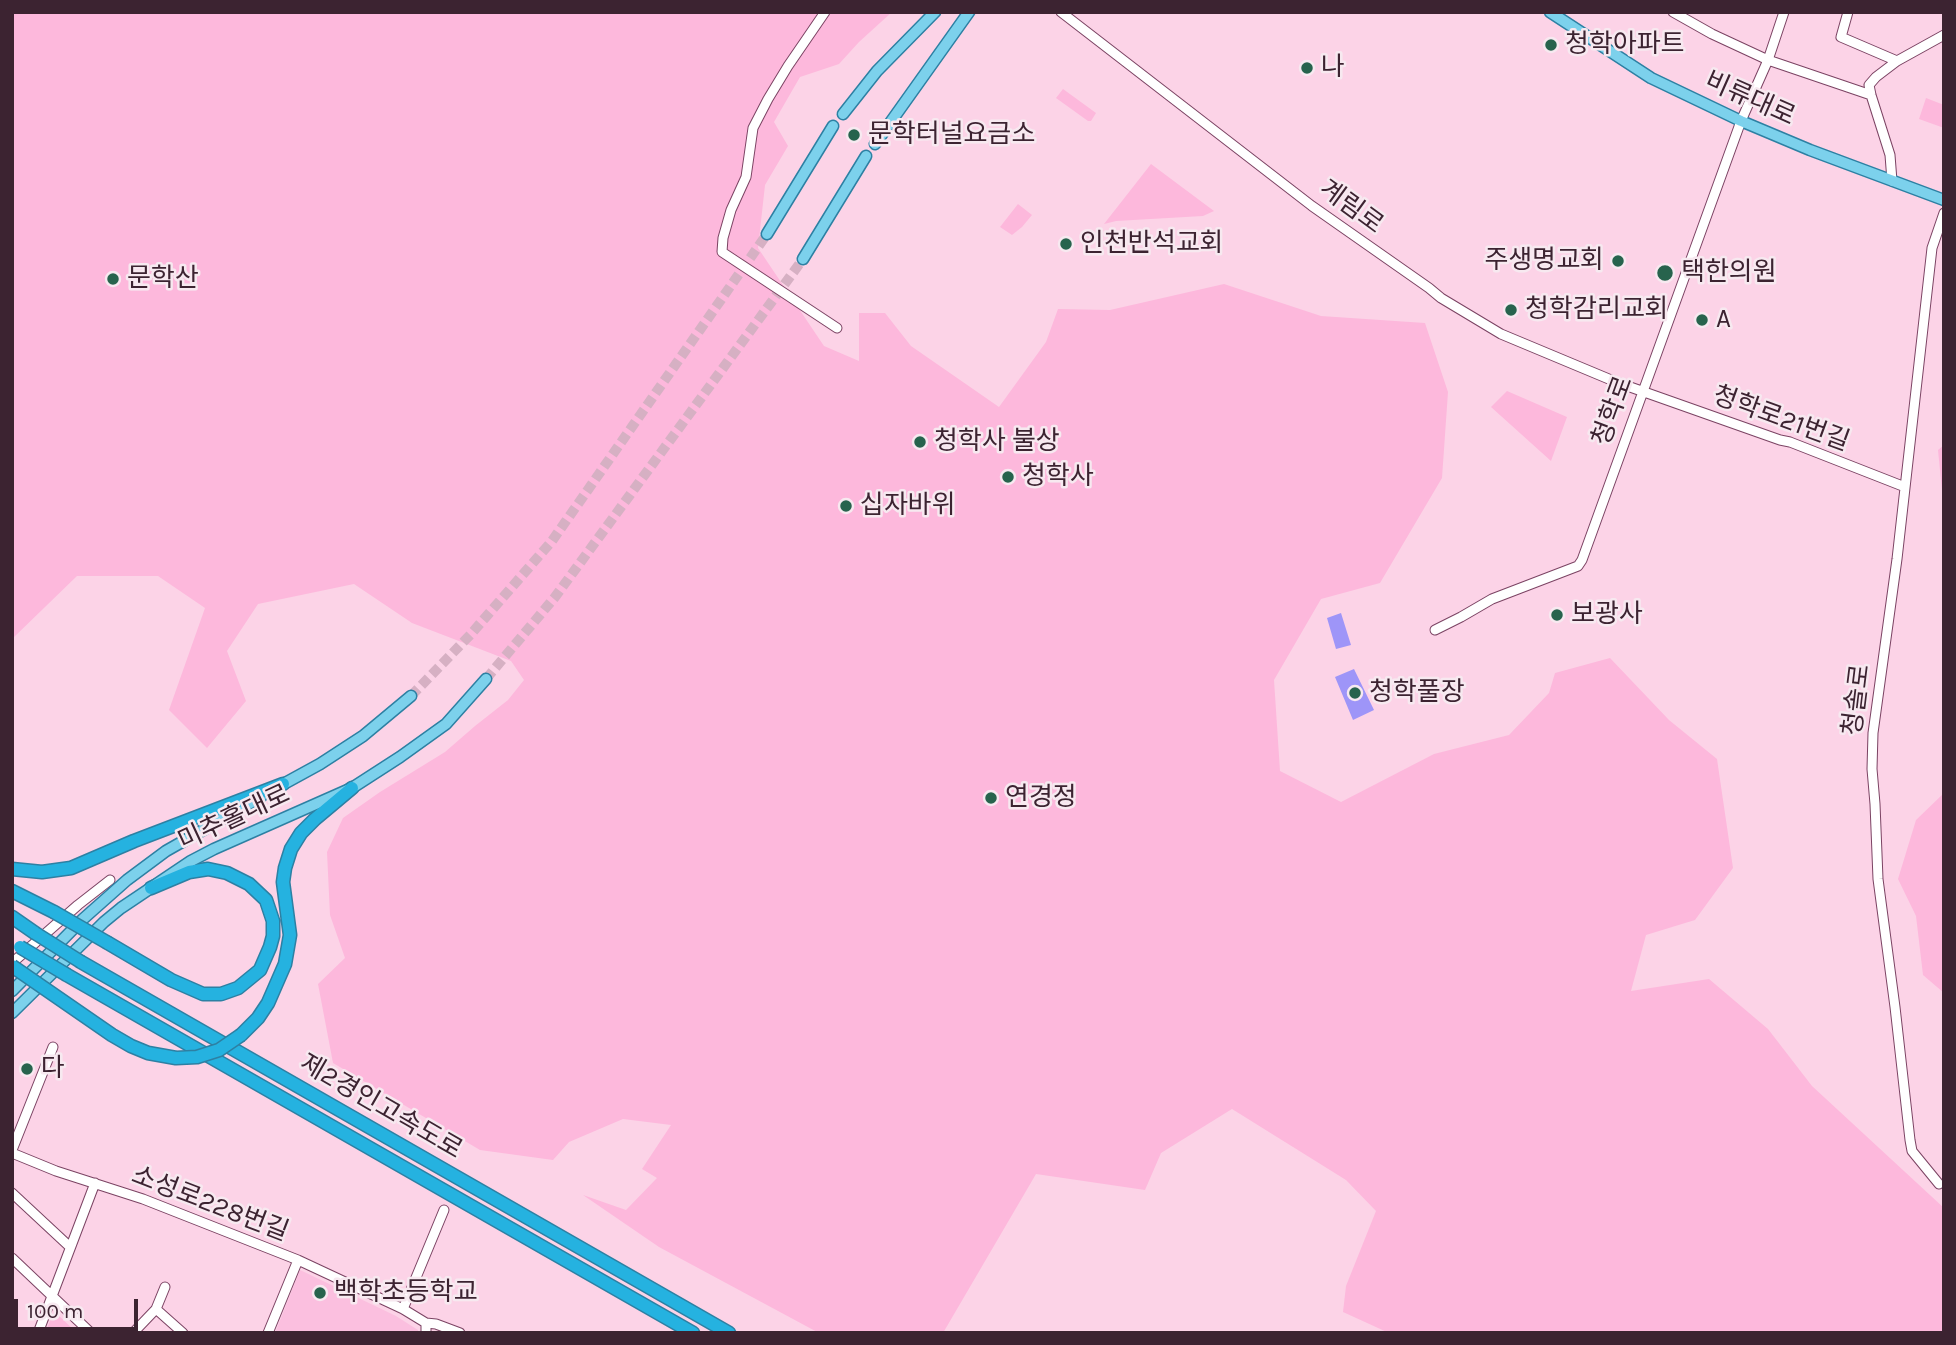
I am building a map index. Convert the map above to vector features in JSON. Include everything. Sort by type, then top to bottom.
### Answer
[{"type":"highway","points":[[12,869],[30,872],[58,871],[83,864],[134,841],[283,784]]},
{"type":"highway","points":[[12,965],[112,1035],[139,1050],[157,1056],[183,1059],[205,1056],[219,1050],[241,1035],[258,1018],[272,996],[287,958],[290,935],[283,882],[291,849],[315,818],[352,788]]},
{"type":"highway","points":[[12,891],[54,912],[171,980],[203,994],[221,994],[238,988],[260,970],[272,942],[273,921],[266,900],[249,884],[227,873],[208,869],[189,872],[151,888]]},
{"type":"highway","name":"제2경인고속도로","points":[[12,917],[80,962],[729,1333]]},
{"type":"highway","name":"제2경인고속도로","points":[[16,944],[692,1333]]},
{"type":"main road","points":[[843,114],[877,71],[935,12]]},
{"type":"main road","points":[[875,144],[969,12]]},
{"type":"main road","name":"비류대로","points":[[1550,12],[1651,78],[1741,121],[1944,200]]},
{"type":"main road","points":[[768,234],[833,126]]},
{"type":"main road","points":[[803,259],[866,156]]},
{"type":"main road","name":"미추홀대로","points":[[12,1013],[121,908],[191,861],[214,849],[352,788],[446,724],[486,679]]},
{"type":"main road","name":"미추홀대로","points":[[12,990],[83,919],[127,880],[166,851],[320,764],[363,736],[411,696]]},
{"type":"street","points":[[825,12],[788,66],[753,128],[746,177],[731,210],[722,252],[837,328]]},
{"type":"street","name":"계림로","points":[[1061,12],[1312,206],[1441,298],[1501,334],[1643,391]]},
{"type":"street","points":[[1674,12],[1712,34],[1768,60],[1871,95]]},
{"type":"street","name":"청학로","points":[[1435,630],[1492,598],[1578,566],[1741,121],[1768,60],[1784,12]]},
{"type":"street","points":[[1848,12],[1841,37],[1897,61]]},
{"type":"street","points":[[1892,181],[1890,155],[1869,85],[1897,61],[1944,35]]},
{"type":"street","name":"청솔로","points":[[1939,1185],[1912,1151],[1910,1140],[1878,879],[1872,733],[1933,248],[1944,213]]},
{"type":"street","name":"청학로21번길","points":[[1643,391],[1790,442],[1905,487]]},
{"type":"street","points":[[12,965],[110,880]]},
{"type":"street","points":[[12,1151],[53,1047]]},
{"type":"street","name":"소성로228번길","points":[[12,1151],[298,1260],[268,1333]]},
{"type":"street","points":[[38,1333],[95,1183]]},
{"type":"street","points":[[12,1193],[70,1247]]},
{"type":"street","points":[[403,1309],[444,1210]]},
{"type":"street","points":[[12,1258],[91,1333]]},
{"type":"street","points":[[298,1260],[403,1309],[426,1328],[436,1324],[460,1333]]},
{"type":"street","points":[[133,1333],[156,1309],[165,1287]]},
{"type":"street","points":[[156,1309],[183,1333]]},
{"type":"shaded area","points":[[12,12],[892,12],[839,64],[800,77],[774,122],[788,146],[765,185],[758,248],[824,346],[859,361],[859,313],[885,313],[911,346],[999,407],[1046,342],[1058,309],[1110,310],[1224,284],[1321,316],[1425,323],[1448,392],[1442,478],[1380,583],[1321,599],[1274,680],[1280,771],[1341,802],[1434,754],[1509,735],[1549,693],[1555,673],[1610,658],[1669,720],[1717,759],[1733,868],[1695,920],[1646,935],[1631,991],[1709,979],[1768,1029],[1812,1086],[1944,1208],[1944,1333],[1389,1333],[1343,1312],[1346,1286],[1376,1211],[1346,1180],[1232,1109],[1161,1153],[1145,1190],[1036,1174],[943,1333],[819,1333],[659,1247],[583,1195],[626,1210],[657,1178],[642,1169],[671,1125],[623,1119],[569,1142],[553,1160],[480,1150],[333,1063],[318,984],[345,958],[330,915],[327,852],[343,818],[445,752],[508,700],[524,680],[511,661],[412,623],[354,584],[258,604],[227,651],[246,701],[207,748],[169,710],[205,608],[158,576],[77,576],[12,639]]},
{"type":"shaded area","points":[[1063,89],[1096,113],[1091,121],[1056,98]]},
{"type":"shaded area","points":[[1926,98],[1944,105],[1944,128],[1919,119]]},
{"type":"shaded area","points":[[1151,164],[1214,211],[1203,216],[1104,224]]},
{"type":"shaded area","points":[[1018,204],[1032,215],[1012,235],[1000,227]]},
{"type":"shaded area","points":[[1507,391],[1567,417],[1551,461],[1491,407]]},
{"type":"shaded area","points":[[1944,445],[1944,511],[1938,450]]},
{"type":"shaded area","points":[[1341,613],[1351,645],[1336,649],[1327,618]]},
{"type":"shaded area","points":[[1354,669],[1374,710],[1353,720],[1335,677]]},
{"type":"shaded area","points":[[1944,793],[1944,993],[1923,975],[1916,916],[1898,879],[1916,820]]},
{"type":"shaded area","name":"백학초등학교","points":[[300,1270],[396,1316],[418,1330],[418,1333],[275,1333]]},
{"type":"shaded area","points":[[54,1311],[77,1333],[45,1333]]},
{"type":"tunnel","points":[[411,696],[471,634],[552,541],[767,234]]},
{"type":"tunnel","points":[[486,679],[555,597],[803,259]]},
{"type":"place","name":"청학아파트","points":[[1551,45]]},
{"type":"place","name":"나","points":[[1307,68]]},
{"type":"place","name":"문학터널요금소","points":[[854,135]]},
{"type":"place","name":"인천반석교회","points":[[1066,244]]},
{"type":"place","name":"주생명교회","points":[[1618,261]]},
{"type":"place","name":"택한의원","points":[[1665,273]]},
{"type":"place","name":"문학산","points":[[113,279]]},
{"type":"place","name":"청학감리교회","points":[[1511,310]]},
{"type":"place","name":"A","points":[[1702,320]]},
{"type":"place","name":"청학사 불상","points":[[920,442]]},
{"type":"place","name":"청학사","points":[[1008,477]]},
{"type":"place","name":"십자바위","points":[[846,506]]},
{"type":"place","name":"보광사","points":[[1557,615]]},
{"type":"place","name":"청학풀장","points":[[1355,693]]},
{"type":"place","name":"연경정","points":[[991,798]]},
{"type":"place","name":"다","points":[[27,1069]]},
{"type":"place","name":"백학초등학교","points":[[320,1293]]}]
